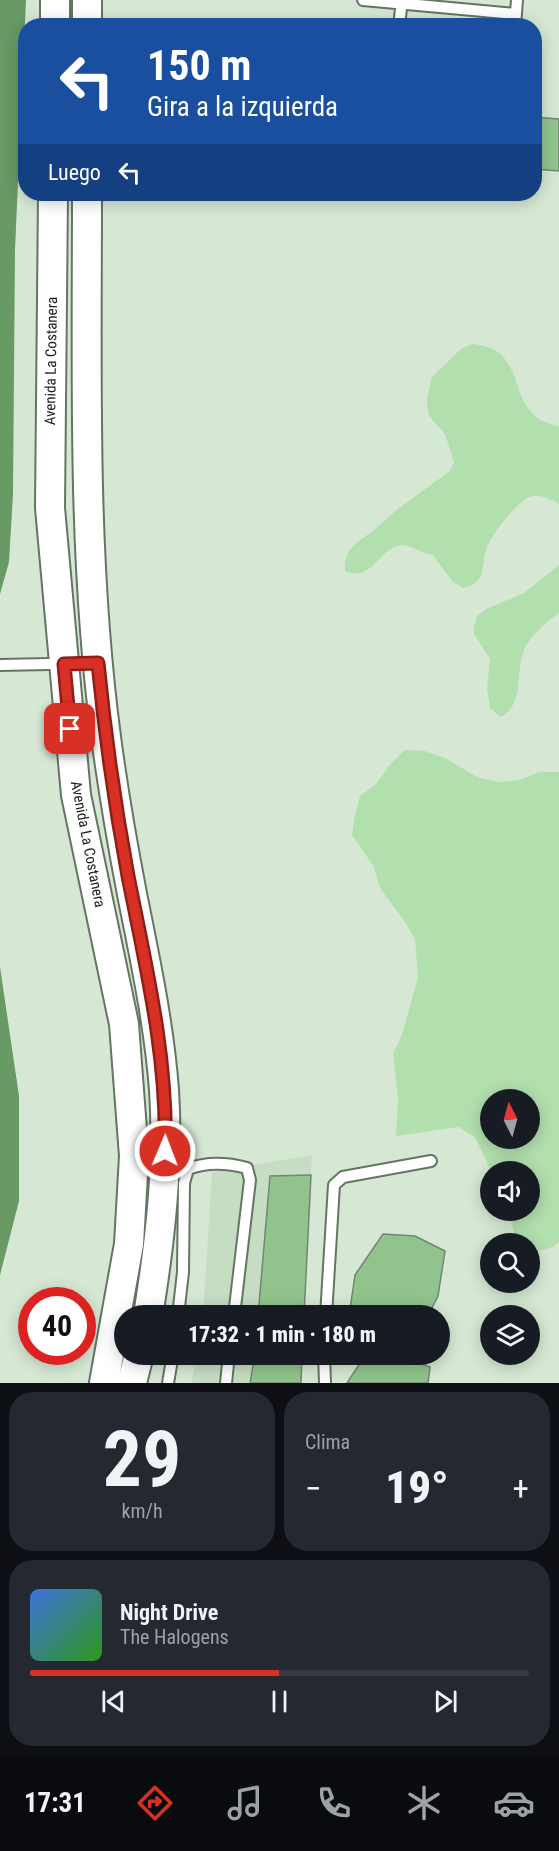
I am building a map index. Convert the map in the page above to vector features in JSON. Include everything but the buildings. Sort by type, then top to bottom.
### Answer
[{"type":"street","points":[[55,0],[55,18]]},
{"type":"street","points":[[87,0],[87,18]]},
{"type":"street","name":"Avenida La Costanera","points":[[53,201],[50,508],[76,795],[124,1024],[134,1156],[129,1245],[104,1383]]},
{"type":"street","points":[[87,201],[86,335],[89,501],[98,663],[106,737],[128,874],[157,1028],[164,1089],[163,1211],[150,1305]]},
{"type":"street","points":[[132,1383],[136,1365]]},
{"type":"lane","points":[[363,0],[402,2],[502,18]]},
{"type":"lane","points":[[515,18],[517,0]]},
{"type":"lane","points":[[400,18],[402,2]]},
{"type":"lane","points":[[0,665],[98,663]]},
{"type":"lane","points":[[327,1305],[334,1185],[343,1177],[431,1161]]},
{"type":"lane","points":[[179,1305],[183,1272],[184,1183],[188,1169],[200,1165],[234,1165],[247,1168],[250,1180],[235,1305]]},
{"type":"lane","points":[[168,1383],[171,1365]]},
{"type":"lane","points":[[226,1383],[228,1365]]},
{"type":"lane","points":[[324,1365],[325,1383]]},
{"type":"shaded area","points":[[0,0],[26,0],[25,18],[18,18],[13,494],[9,562],[0,594]]},
{"type":"shaded area","points":[[472,344],[491,348],[503,357],[511,369],[529,410],[541,420],[559,426],[559,504],[536,496],[520,503],[494,534],[487,547],[479,579],[468,587],[463,588],[453,582],[433,555],[406,545],[394,547],[369,569],[362,572],[345,571],[349,551],[356,543],[450,471],[454,462],[445,434],[430,417],[427,398],[432,377],[462,348]]},
{"type":"shaded area","points":[[559,565],[559,613],[530,639],[521,659],[516,696],[509,711],[501,717],[490,708],[487,689],[490,659],[474,634],[474,625],[478,615],[486,609],[524,593]]},
{"type":"shaded area","points":[[405,750],[425,751],[445,758],[479,778],[501,782],[519,780],[539,772],[559,772],[559,1242],[553,1247],[540,1250],[540,1233],[514,1233],[511,1221],[540,1221],[540,1161],[486,1161],[481,1149],[540,1149],[540,1089],[480,1089],[480,1148],[475,1137],[458,1127],[396,1136],[398,1099],[393,1054],[402,1035],[418,977],[415,939],[380,888],[374,867],[352,835],[360,796],[376,784]]},
{"type":"shaded area","points":[[0,967],[19,1096],[19,1201],[0,1275]]},
{"type":"shaded area","points":[[312,1155],[304,1305],[204,1305],[212,1172]]},
{"type":"shaded area","points":[[196,1365],[302,1365],[301,1383],[191,1383]]},
{"type":"route","points":[[70,729],[64,664],[98,663],[106,737],[128,874],[157,1028],[164,1089],[165,1151]]}]
